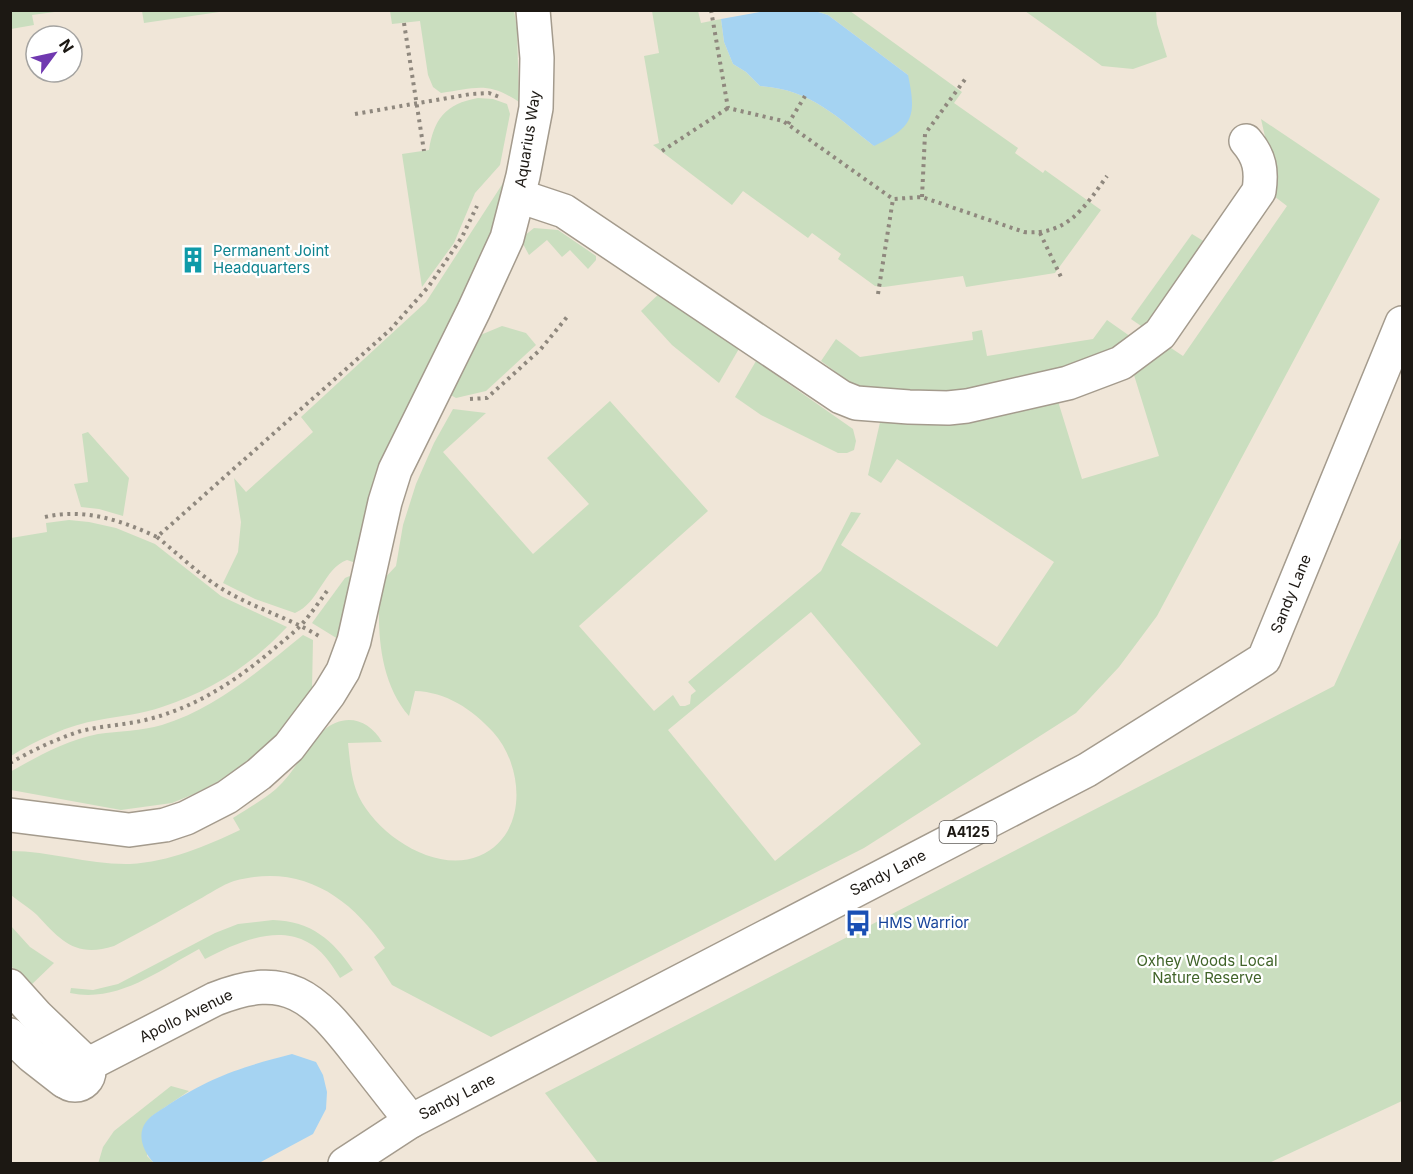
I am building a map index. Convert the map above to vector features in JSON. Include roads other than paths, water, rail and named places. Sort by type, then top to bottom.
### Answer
[{"type":"main road","name":"Aquarius Way","points":[[10,815],[129,830],[165,825],[186,818],[227,797],[259,774],[289,747],[317,711],[346,662],[395,470],[507,238],[519,196],[535,113],[537,58],[533,10]]},
{"type":"main road","points":[[519,196],[564,211],[842,397],[864,404],[948,408],[994,401],[1068,383],[1121,363],[1160,334],[1259,191],[1261,171],[1254,150],[1246,141]]},
{"type":"main road","name":"Sandy Lane","points":[[345,1164],[411,1121],[1087,770],[1264,659],[1402,324]]},
{"type":"main road","points":[[10,986],[37,1016],[77,1068]]},
{"type":"main road","name":"Apollo Avenue","points":[[77,1068],[235,991],[262,987],[287,989],[315,1004],[333,1022],[411,1121]]},
{"type":"main road","points":[[10,1035],[32,1056],[77,1068]]},
{"type":"water","points":[[766,11],[815,11],[828,15],[908,75],[912,101],[909,119],[904,126],[897,133],[874,146],[822,106],[794,92],[760,86],[746,72],[733,64],[724,42],[721,19]]},
{"type":"water","points":[[292,1054],[316,1062],[323,1075],[327,1092],[326,1109],[313,1134],[259,1163],[154,1163],[150,1159],[144,1149],[142,1132],[146,1122],[153,1115],[213,1080],[242,1068]]},
{"type":"place","name":"Permanent Joint Headquarters","points":[[193,260]]},
{"type":"place","name":"HMS Warrior","points":[[858,923]]},
{"type":"park label","name":"Oxhey Woods Local Nature Reserve","points":[[1207,970]]}]
